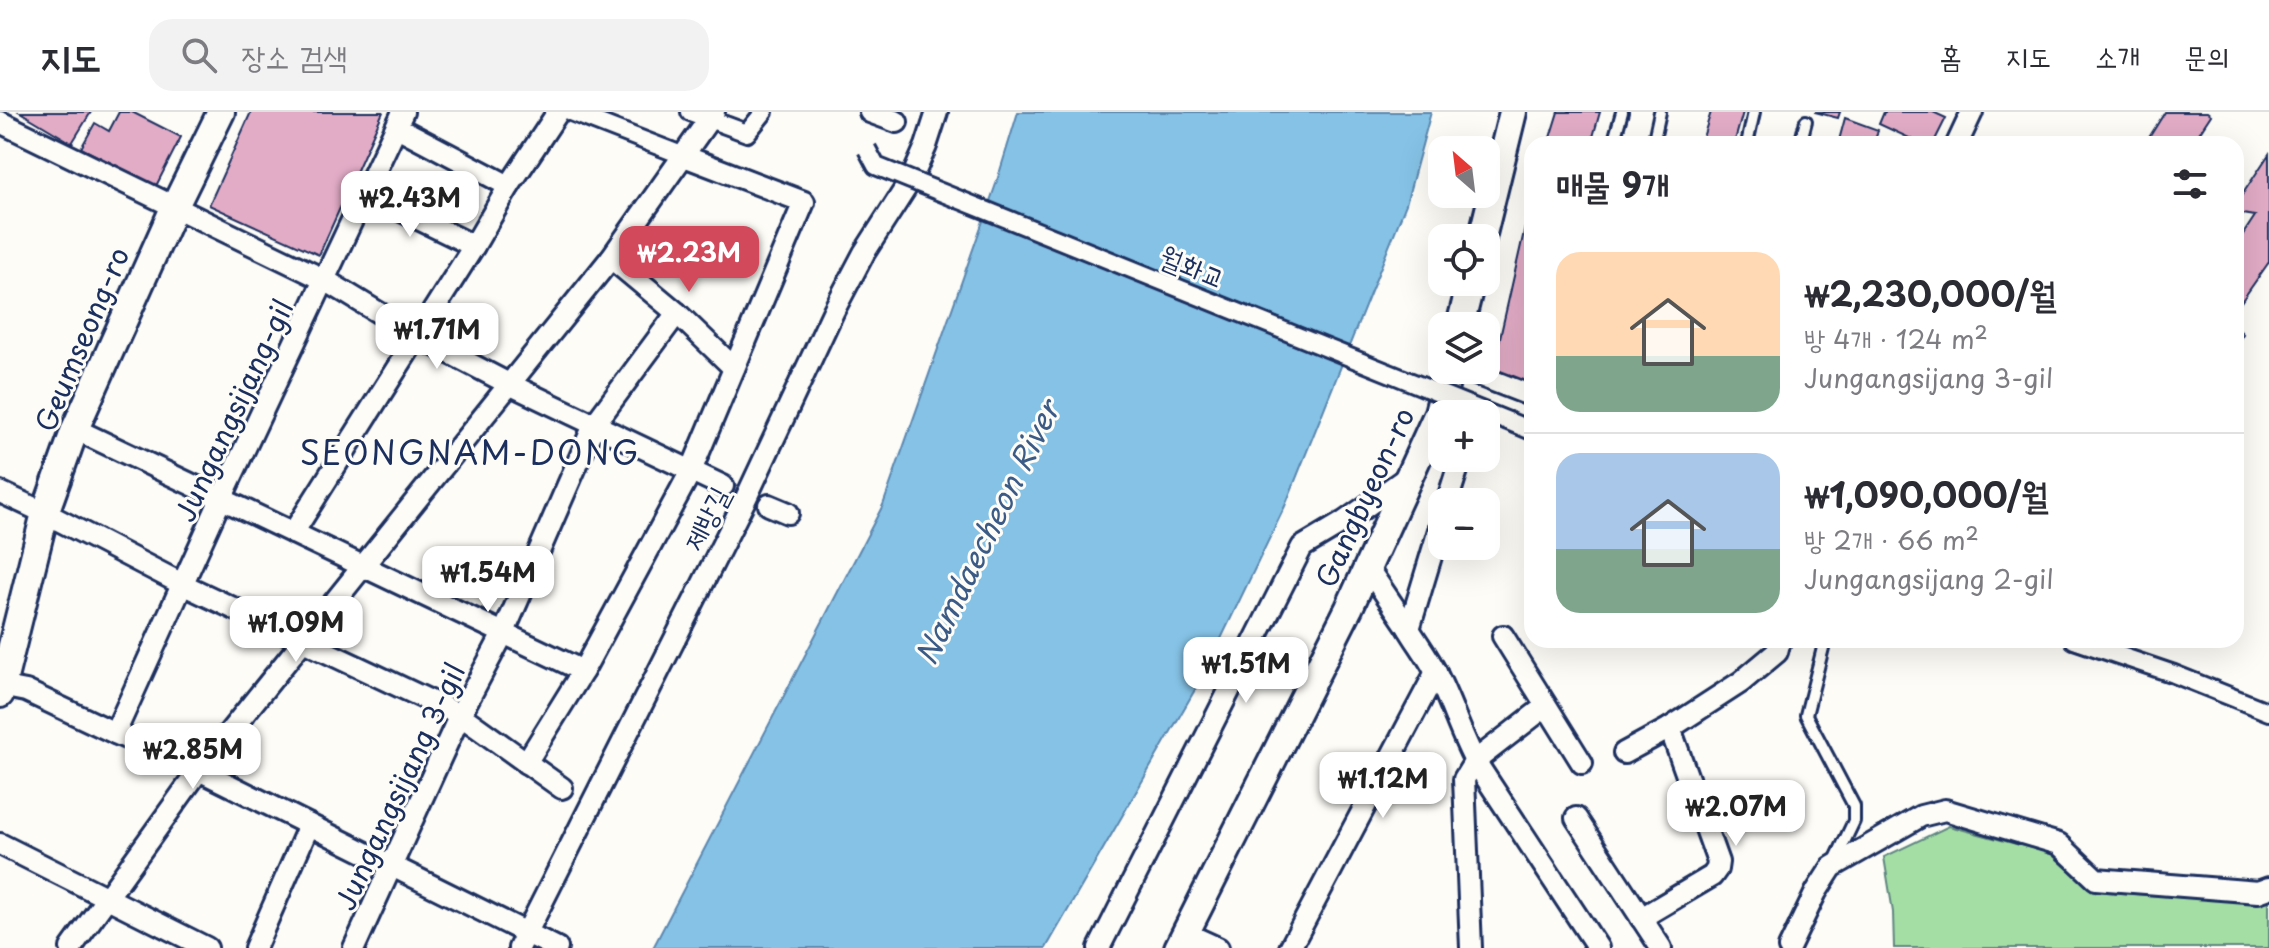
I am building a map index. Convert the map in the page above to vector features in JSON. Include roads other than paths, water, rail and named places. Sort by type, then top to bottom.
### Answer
[{"type":"street","name":"Geumseong-ro","points":[[1,689],[45,513],[75,429],[174,208],[221,112]]},
{"type":"street","points":[[293,533],[558,112]]},
{"type":"street","points":[[526,763],[583,671],[691,471],[804,202],[571,112]]},
{"type":"street","points":[[71,948],[199,770],[611,258],[684,156],[704,114],[747,133],[764,112]]},
{"type":"street","points":[[870,112],[897,122]]},
{"type":"street","name":"제방길","points":[[523,941],[746,498],[834,310],[864,253],[912,178],[937,112]]},
{"type":"street","points":[[1485,224],[1513,112]]},
{"type":"street","points":[[1961,136],[1972,112]]},
{"type":"street","points":[[400,119],[509,186]]},
{"type":"street","name":"Jungangsijang-gil","points":[[115,733],[400,119]]},
{"type":"street","points":[[0,122],[325,280],[417,336],[509,384],[723,486]]},
{"type":"street","name":"월화교","points":[[867,149],[876,166],[1524,428]]},
{"type":"street","points":[[365,193],[474,246]]},
{"type":"street","points":[[611,258],[677,313],[734,368]]},
{"type":"street","name":"Jungangsijang 3-gil","points":[[354,948],[460,715],[504,632],[594,425],[677,313]]},
{"type":"street","points":[[1500,384],[1524,393]]},
{"type":"street","points":[[75,429],[583,671]]},
{"type":"street","name":"Gangbyeon-ro","points":[[1182,940],[1428,440]]},
{"type":"street","points":[[1099,948],[1302,547],[1409,476]]},
{"type":"street","points":[[0,492],[184,585],[460,715],[562,788]]},
{"type":"street","points":[[1409,629],[1430,560]]},
{"type":"street","points":[[1367,567],[1436,672],[1461,736],[1475,761],[1598,948]]},
{"type":"street","points":[[1503,636],[1582,763]]},
{"type":"street","points":[[1624,753],[1670,728],[1762,666],[1778,648]]},
{"type":"street","points":[[2098,648],[2269,712]]},
{"type":"street","points":[[1290,948],[1436,672]]},
{"type":"street","points":[[1,689],[26,691],[199,770],[392,867],[523,941],[557,948]]},
{"type":"street","points":[[1471,948],[1464,787],[1467,773],[1475,761],[1546,706]]},
{"type":"street","points":[[1641,918],[1712,876],[1717,869],[1718,862],[1670,728]]},
{"type":"street","points":[[1789,948],[1816,892],[1832,867],[1921,816],[1945,810],[2059,844],[2096,879],[2258,892],[2269,888]]},
{"type":"street","points":[[1576,818],[1661,948]]},
{"type":"street","points":[[255,948],[309,825]]},
{"type":"street","points":[[0,844],[207,948]]},
{"type":"street","points":[[1182,940],[1218,948]]},
{"type":"lane","points":[[1615,136],[1622,112]]},
{"type":"lane","points":[[1655,136],[1660,112]]},
{"type":"lane","points":[[1749,136],[1754,112]]},
{"type":"lane","points":[[1802,136],[1806,121]]},
{"type":"lane","points":[[1823,648],[1806,715],[1854,806],[1854,821],[1832,867]]},
{"type":"water","name":"Namdaecheon River","points":[[1018,112],[1431,112],[1406,204],[1285,506],[1204,674],[1046,948],[653,948],[883,505],[996,184]]},
{"type":"district","name":"SEONGNAM-DONG","points":[[470,452]]}]
